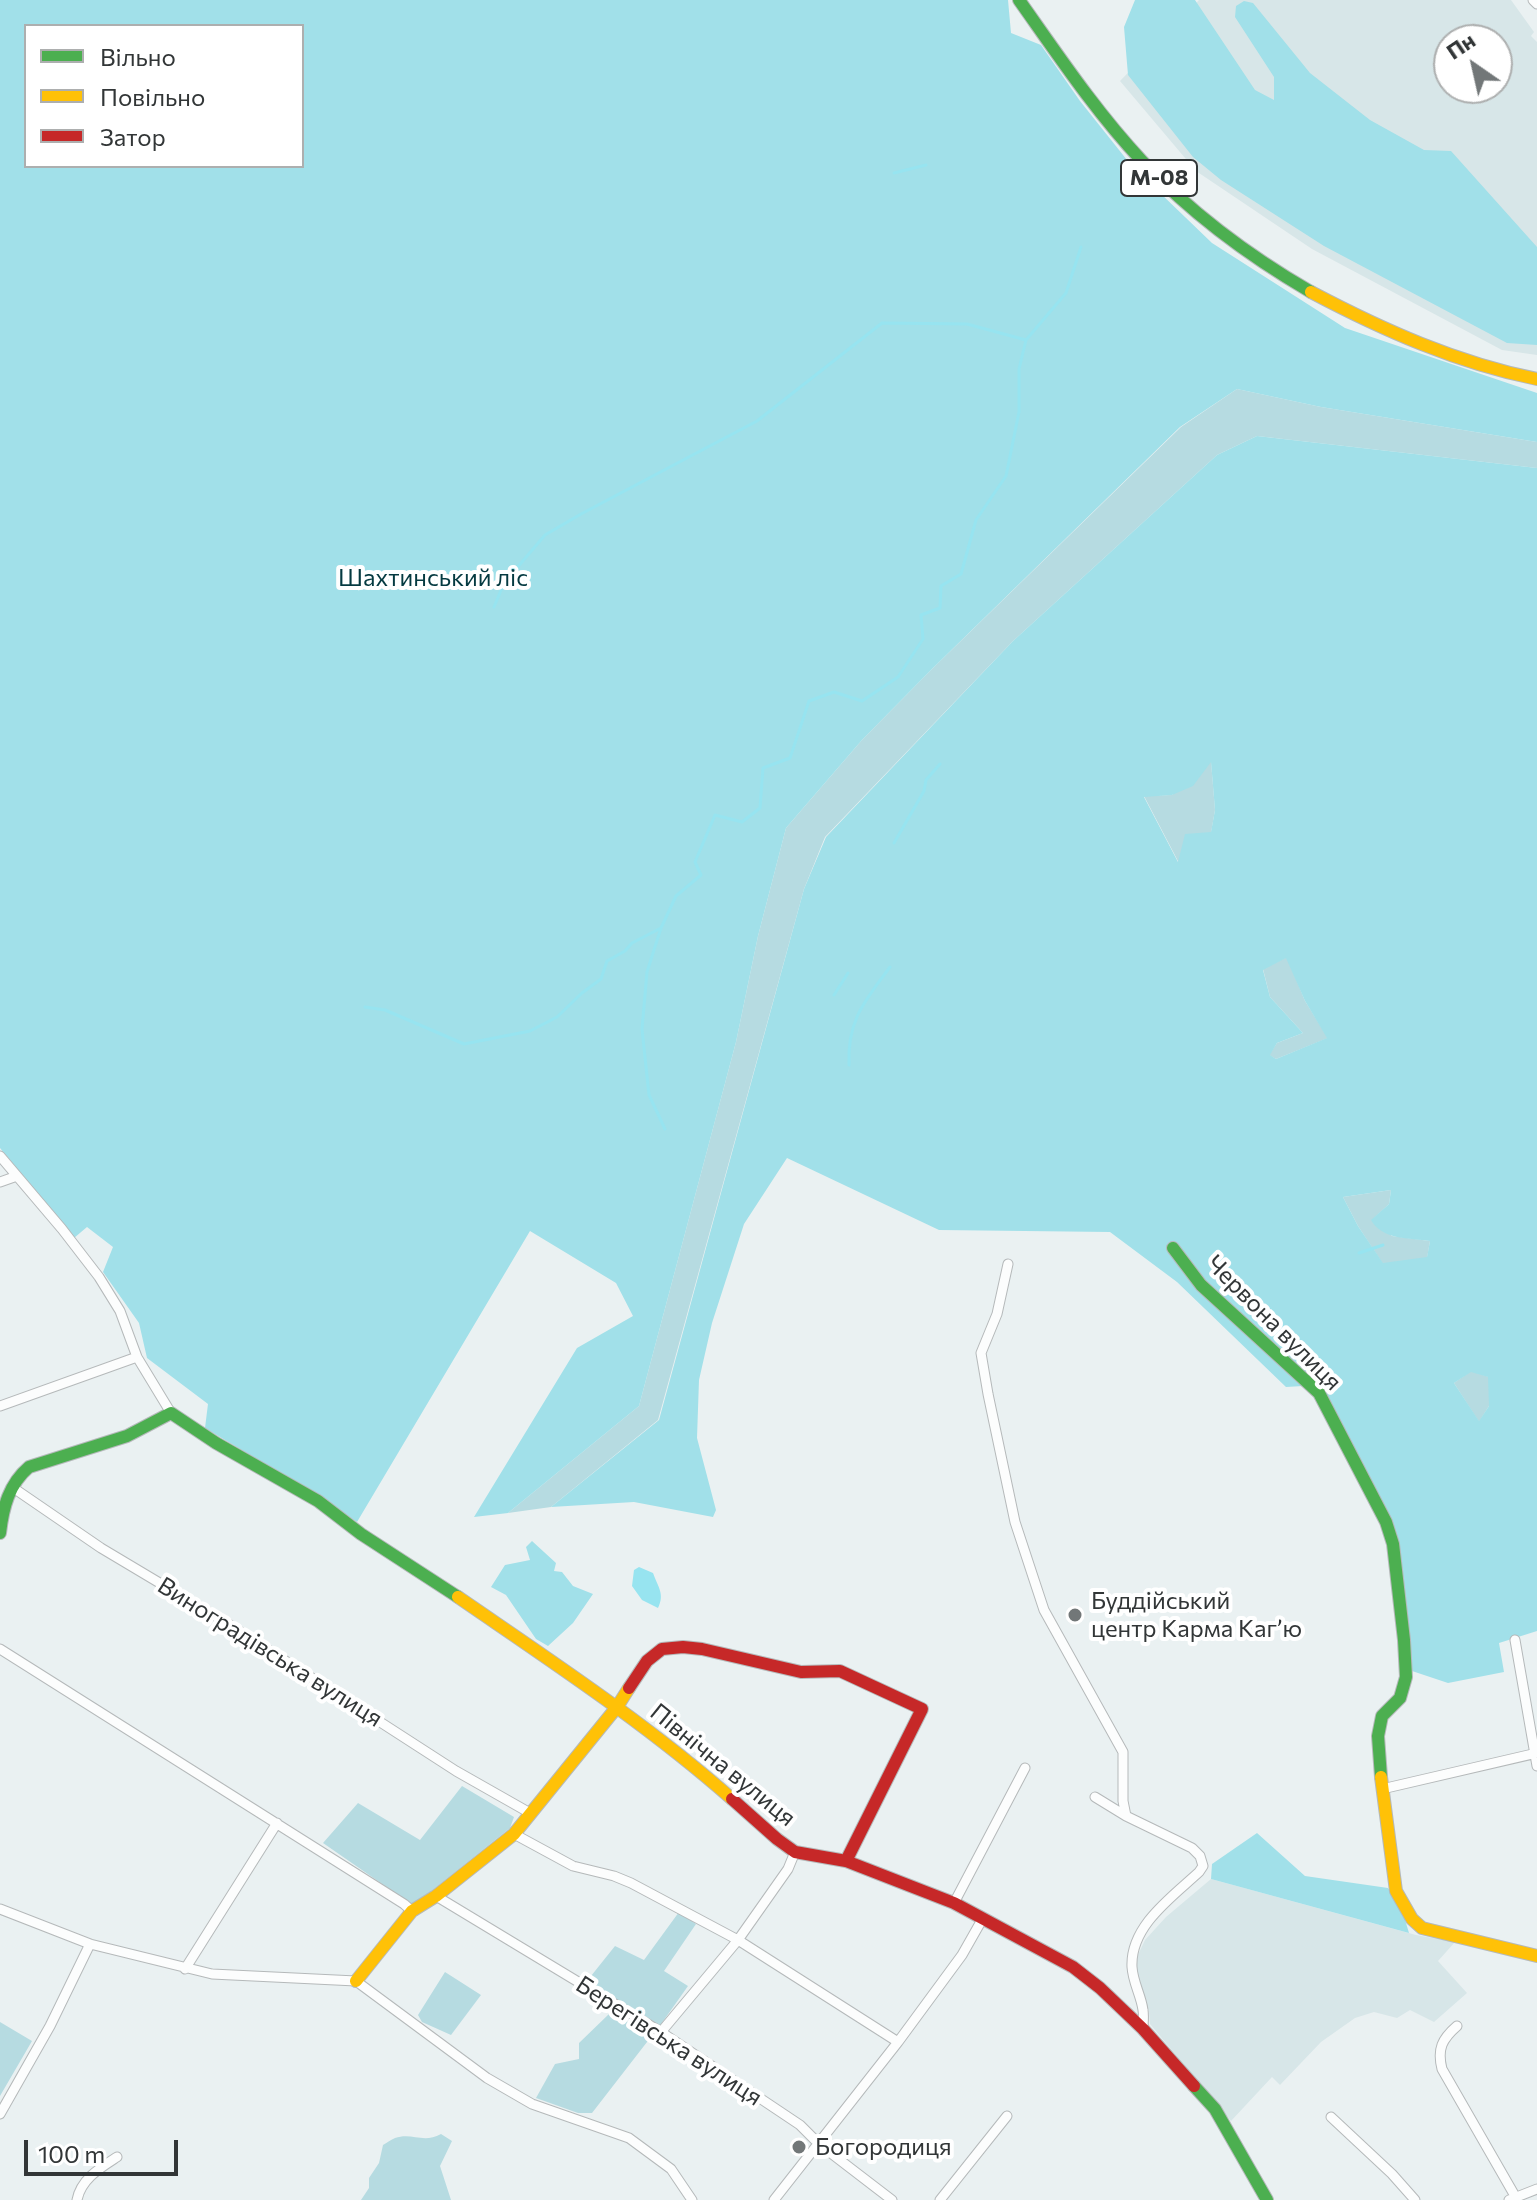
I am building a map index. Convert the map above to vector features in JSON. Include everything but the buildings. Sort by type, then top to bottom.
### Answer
[{"type":"main road","name":"М-08","points":[[1019,0],[1099,110],[1141,160],[1190,209],[1244,251],[1304,289],[1360,318],[1474,364],[1537,379]]},
{"type":"main road","name":"Червона вулиця","points":[[1173,1248],[1201,1285],[1319,1393],[1386,1522],[1393,1544],[1406,1677],[1400,1698],[1382,1716],[1378,1736],[1396,1891],[1412,1919],[1422,1928],[1537,1956]]},
{"type":"main road","points":[[0,1533],[5,1505],[21,1472],[127,1436],[171,1413]]},
{"type":"main road","name":"Північна вулиця","points":[[171,1413],[216,1443],[318,1501],[361,1534],[617,1707],[707,1777],[795,1852],[846,1861],[954,1903],[1073,1967],[1143,2029],[1215,2109],[1267,2200]]},
{"type":"main road","points":[[356,1981],[412,1911],[436,1896],[514,1834],[617,1707],[647,1661],[662,1649],[702,1649],[801,1672],[840,1671],[922,1709],[846,1861]]},
{"type":"street","name":"Північна вулиця","points":[[0,1156],[99,1277],[120,1311],[137,1357],[171,1413]]},
{"type":"street","points":[[0,1182],[17,1176]]},
{"type":"street","points":[[1008,1264],[997,1314],[981,1353],[1015,1522],[1044,1610],[1123,1752],[1126,1816]]},
{"type":"street","points":[[0,1406],[137,1357]]},
{"type":"street","name":"Виноградівська вулиця","points":[[12,1487],[101,1548],[217,1617],[456,1771],[530,1813]]},
{"type":"street","points":[[1515,1640],[1537,1766]]},
{"type":"street","points":[[0,1649],[412,1911]]},
{"type":"street","points":[[1382,1789],[1535,1754]]},
{"type":"street","points":[[954,1903],[1025,1768]]},
{"type":"street","points":[[1095,1797],[1192,1848],[1200,1856],[1203,1866],[1159,1908],[1135,1943],[1132,1965],[1144,2012],[1143,2029]]},
{"type":"street","points":[[185,1969],[277,1823]]},
{"type":"street","points":[[514,1834],[573,1866],[631,1883],[738,1940],[898,2042]]},
{"type":"street","points":[[661,2032],[738,1940],[788,1869],[795,1852]]},
{"type":"street","name":"Берегівська вулиця","points":[[436,1896],[661,2032],[800,2125],[819,2144],[892,2200]]},
{"type":"street","points":[[0,1909],[90,1944],[185,1969],[212,1974],[356,1981],[487,2078],[532,2104],[629,2138],[671,2169],[692,2200]]},
{"type":"street","points":[[774,2200],[898,2042],[962,1955],[983,1918]]},
{"type":"street","points":[[0,2114],[50,2026],[90,1944]]},
{"type":"street","points":[[1457,2026],[1441,2044],[1439,2056],[1442,2069],[1512,2198],[1537,2189]]},
{"type":"street","points":[[940,2200],[1007,2116]]},
{"type":"street","points":[[1331,2117],[1415,2200]]},
{"type":"street","points":[[77,2200],[85,2181],[117,2157]]},
{"type":"shaded area","points":[[1199,0],[1511,0],[1534,32],[1531,36],[1537,42],[1537,355],[1502,350],[1312,249],[1196,171],[1120,81]]},
{"type":"shaded area","points":[[1237,389],[1321,407],[1537,442],[1537,468],[1257,436],[1217,455],[1013,641],[825,837],[804,889],[658,1420],[551,1507],[508,1513],[639,1406],[736,1042],[758,936],[786,828],[862,740],[932,669],[1181,427]]},
{"type":"shaded area","points":[[1211,761],[1215,810],[1211,833],[1179,863],[1144,796],[1172,795]]},
{"type":"shaded area","points":[[1287,957],[1305,1001],[1328,1038],[1276,1059],[1269,1055],[1277,1043],[1303,1033],[1270,997],[1263,969]]},
{"type":"shaded area","points":[[1391,1190],[1389,1204],[1372,1220],[1392,1236],[1430,1241],[1427,1258],[1383,1264],[1343,1197]]},
{"type":"shaded area","points":[[1471,1371],[1489,1377],[1489,1406],[1479,1422],[1454,1383]]},
{"type":"shaded area","points":[[639,1567],[653,1573],[661,1594],[658,1608],[642,1600],[632,1586],[634,1570]]},
{"type":"shaded area","points":[[462,1786],[514,1817],[510,1828],[411,1904],[323,1843],[358,1803],[420,1840]]},
{"type":"shaded area","points":[[1211,1879],[1416,1935],[1455,1942],[1438,1961],[1467,1993],[1434,2022],[1410,2010],[1397,2018],[1374,2012],[1355,2018],[1321,2042],[1280,2085],[1272,2077],[1231,2121],[1150,2024],[1136,1959],[1145,1940],[1166,1917]]},
{"type":"shaded area","points":[[679,1912],[696,1924],[664,1971],[688,1986],[659,2027],[587,1981],[615,1946],[644,1960]]},
{"type":"shaded area","points":[[445,1972],[481,1995],[451,2035],[422,2022],[418,2015]]},
{"type":"shaded area","points":[[609,2014],[654,2033],[592,2113],[578,2113],[536,2098],[555,2064],[579,2059],[579,2043]]},
{"type":"shaded area","points":[[0,2022],[32,2041],[0,2096]]},
{"type":"shaded area","points":[[441,2134],[452,2141],[440,2166],[451,2200],[361,2200],[369,2188],[369,2178],[379,2163],[383,2145],[401,2137],[429,2138]]},
{"type":"green space","name":"Шахтинський ліс","points":[[0,0],[1008,0],[1011,33],[1041,45],[1131,165],[1212,243],[1345,328],[1537,393],[1537,442],[1321,407],[1237,389],[1180,427],[862,740],[786,828],[758,936],[736,1042],[639,1406],[508,1513],[474,1517],[577,1348],[633,1316],[616,1283],[530,1231],[357,1522],[205,1428],[208,1404],[147,1358],[139,1323],[103,1272],[113,1247],[87,1227],[74,1238],[0,1148]]},
{"type":"green space","points":[[1135,0],[1195,0],[1255,90],[1274,100],[1274,77],[1235,17],[1236,6],[1244,1],[1253,3],[1310,73],[1370,120],[1424,150],[1451,151],[1537,247],[1537,345],[1507,343],[1324,246],[1221,180],[1193,157],[1128,75],[1124,27]]},
{"type":"green space","points":[[1257,436],[1537,468],[1537,1631],[1499,1643],[1504,1672],[1448,1683],[1412,1671],[1395,1530],[1320,1385],[1286,1387],[1177,1282],[1110,1232],[939,1230],[787,1158],[744,1224],[712,1323],[699,1380],[697,1438],[716,1510],[713,1517],[634,1502],[551,1507],[659,1420],[804,889],[826,837],[1013,641],[1217,455]],"holes":[[[1211,762],[1215,810],[1211,832],[1185,834],[1178,862],[1144,797],[1172,795],[1193,786]],[[1286,958],[1305,1001],[1327,1038],[1276,1059],[1270,1055],[1277,1043],[1303,1033],[1270,997],[1263,970]],[[1391,1190],[1389,1204],[1371,1220],[1389,1235],[1430,1241],[1427,1257],[1383,1263],[1343,1197]],[[1471,1372],[1488,1377],[1489,1406],[1479,1421],[1454,1383]]]},
{"type":"green space","points":[[532,1541],[556,1563],[554,1571],[562,1572],[573,1586],[593,1594],[573,1623],[548,1646],[536,1639],[506,1595],[491,1587],[505,1565],[530,1560],[526,1547]]},
{"type":"green space","points":[[1257,1833],[1305,1876],[1388,1888],[1403,1913],[1409,1933],[1211,1879],[1212,1864]]},
{"type":"waterway","points":[[894,173],[926,165]]},
{"type":"waterway","points":[[365,1007],[385,1010],[464,1044],[530,1031],[557,1017],[601,979],[607,961],[661,928],[676,896],[701,875],[695,862],[715,815],[742,822],[760,808],[763,768],[790,758],[809,701],[834,692],[862,701],[898,677],[923,639],[921,615],[940,608],[941,586],[961,574],[976,520],[1006,476],[1019,412],[1019,369],[1026,340],[1066,293],[1081,247]]},
{"type":"waterway","points":[[494,607],[504,583],[545,535],[757,421],[882,323],[967,324],[1026,340]]},
{"type":"waterway","points":[[894,843],[924,791],[926,780],[940,764]]},
{"type":"waterway","points":[[661,928],[647,972],[642,1029],[649,1095],[665,1129]]},
{"type":"waterway","points":[[849,1065],[851,1035],[859,1012],[890,967]]},
{"type":"waterway","points":[[834,995],[848,973]]},
{"type":"waterway","points":[[1359,1253],[1383,1245]]},
{"type":"traffic: fast","points":[[1019,0],[1093,103],[1161,180],[1222,233],[1311,292]]},
{"type":"traffic: fast","points":[[1173,1248],[1201,1285],[1319,1393],[1386,1522],[1393,1544],[1406,1677],[1400,1698],[1382,1716],[1378,1736],[1381,1777]]},
{"type":"traffic: fast","points":[[0,1533],[8,1497],[16,1481],[29,1467],[127,1436],[171,1413],[216,1443],[318,1501],[361,1534],[458,1597]]},
{"type":"traffic: fast","points":[[1194,2086],[1215,2109],[1267,2200]]},
{"type":"traffic: slow","points":[[1311,292],[1421,344],[1478,364],[1537,379]]},
{"type":"traffic: slow","points":[[458,1597],[632,1719],[732,1799]]},
{"type":"traffic: slow","points":[[356,1981],[412,1911],[436,1896],[514,1834],[629,1688]]},
{"type":"traffic: slow","points":[[1381,1777],[1396,1891],[1412,1919],[1422,1928],[1537,1956]]},
{"type":"traffic: jam","points":[[629,1688],[647,1661],[662,1649],[683,1647],[801,1672],[840,1671],[922,1709],[846,1861]]},
{"type":"traffic: jam","points":[[732,1799],[795,1852],[846,1861],[954,1903],[1073,1967],[1143,2029],[1194,2086]]},
{"type":"place","name":"Буддійський центр Карма Кагʼю","points":[[1075,1615]]},
{"type":"place","name":"Богородиця","points":[[799,2147]]}]
